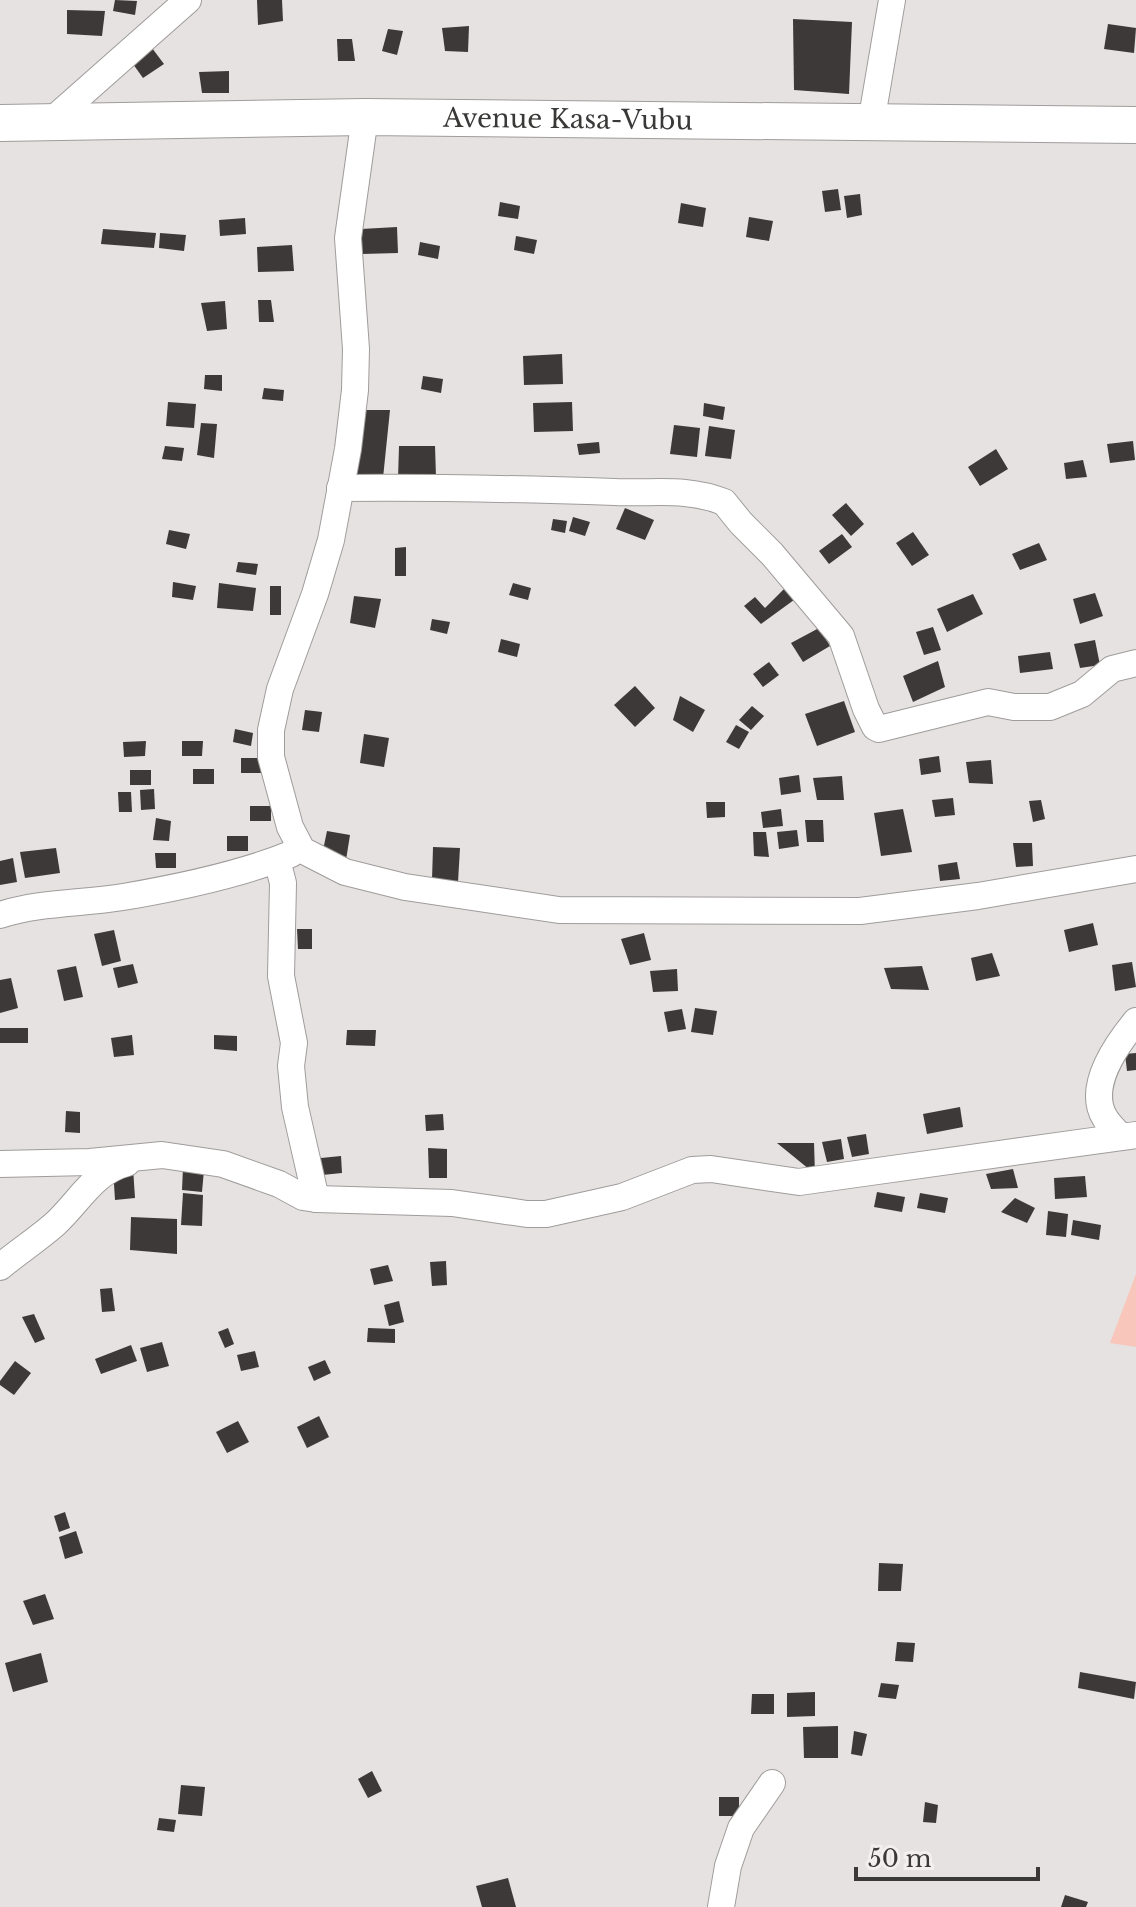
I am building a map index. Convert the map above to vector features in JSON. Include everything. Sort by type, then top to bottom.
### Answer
[{"type":"highway","name":"Avenue Kasa-Vubu","points":[[0,123],[365,117],[1136,125]]},
{"type":"street","points":[[50,122],[188,0]]},
{"type":"street","points":[[871,123],[892,0]]},
{"type":"street","points":[[365,117],[348,238],[356,349],[355,390],[340,488],[327,553],[280,689],[271,730],[271,757],[290,827],[302,850],[345,872],[405,887],[559,910],[860,911],[978,896],[1136,869]]},
{"type":"street","points":[[340,488],[665,490],[724,502],[841,636],[866,709],[879,729],[988,702],[1014,707],[1050,707],[1082,694],[1112,669],[1136,663]]},
{"type":"street","points":[[0,915],[34,905],[123,897],[277,860],[302,850]]},
{"type":"street","points":[[277,860],[283,893],[281,976],[294,1043],[291,1066],[295,1107],[316,1199]]},
{"type":"street","points":[[1128,1136],[1103,1116],[1100,1098],[1102,1077],[1114,1051],[1136,1021]]},
{"type":"street","points":[[0,1164],[90,1162],[162,1155],[223,1164],[316,1199],[452,1203],[546,1214],[622,1197],[692,1170],[711,1169],[799,1182],[1128,1136]]},
{"type":"street","points":[[0,1267],[54,1225],[111,1167],[162,1155]]},
{"type":"street","points":[[721,1907],[728,1866],[741,1828],[772,1783]]},
{"type":"shaded area","points":[[1136,1274],[1136,1347],[1110,1343]]},
{"type":"building","points":[[115,0],[137,1],[135,15],[113,11]]},
{"type":"building","points":[[257,0],[282,0],[283,21],[258,25]]},
{"type":"building","points":[[67,10],[105,11],[102,36],[67,34]]},
{"type":"building","points":[[793,19],[852,22],[849,94],[794,90]]},
{"type":"building","points":[[1108,24],[1136,28],[1134,53],[1104,49]]},
{"type":"building","points":[[469,26],[468,52],[445,51],[442,28]]},
{"type":"building","points":[[388,29],[403,31],[397,55],[382,51]]},
{"type":"building","points":[[337,39],[352,39],[355,61],[338,61]]},
{"type":"building","points":[[152,48],[164,64],[143,78],[133,64]]},
{"type":"building","points":[[229,71],[229,93],[202,93],[199,72]]},
{"type":"building","points":[[838,189],[841,210],[825,212],[822,191]]},
{"type":"building","points":[[860,194],[862,215],[847,218],[844,196]]},
{"type":"building","points":[[500,202],[520,206],[518,219],[498,216]]},
{"type":"building","points":[[681,203],[706,208],[703,227],[678,223]]},
{"type":"building","points":[[749,217],[773,221],[769,241],[746,237]]},
{"type":"building","points":[[245,218],[246,234],[220,236],[219,220]]},
{"type":"building","points":[[397,227],[398,253],[362,254],[361,229]]},
{"type":"building","points":[[103,229],[156,233],[154,248],[101,244]]},
{"type":"building","points":[[160,233],[186,235],[184,251],[159,248]]},
{"type":"building","points":[[516,236],[537,240],[534,254],[514,250]]},
{"type":"building","points":[[420,242],[440,246],[438,259],[418,255]]},
{"type":"building","points":[[292,245],[294,271],[258,272],[257,247]]},
{"type":"building","points":[[258,300],[271,300],[274,322],[259,322]]},
{"type":"building","points":[[225,301],[227,329],[207,331],[201,303]]},
{"type":"building","points":[[562,354],[563,384],[524,385],[523,356]]},
{"type":"building","points":[[205,375],[222,375],[222,391],[204,389]]},
{"type":"building","points":[[423,376],[443,379],[441,393],[421,389]]},
{"type":"building","points":[[264,388],[284,390],[283,401],[262,399]]},
{"type":"building","points":[[168,402],[196,404],[194,428],[166,426]]},
{"type":"building","points":[[572,402],[573,431],[534,432],[533,403]]},
{"type":"building","points":[[704,403],[725,407],[723,420],[703,416]]},
{"type":"building","points":[[358,410],[390,410],[383,478],[347,482]]},
{"type":"building","points":[[201,423],[217,424],[214,458],[197,455]]},
{"type":"building","points":[[674,425],[700,428],[697,457],[670,454]]},
{"type":"building","points":[[709,426],[735,430],[731,459],[705,456]]},
{"type":"building","points":[[1133,441],[1135,460],[1110,463],[1107,444]]},
{"type":"building","points":[[599,442],[600,453],[579,455],[577,444]]},
{"type":"building","points":[[165,446],[184,448],[182,461],[162,459]]},
{"type":"building","points":[[399,446],[435,446],[436,477],[398,478]]},
{"type":"building","points":[[996,449],[1008,469],[980,486],[968,467]]},
{"type":"building","points":[[1083,460],[1087,477],[1066,479],[1064,463]]},
{"type":"building","points":[[846,503],[864,524],[851,536],[832,515]]},
{"type":"building","points":[[625,508],[654,520],[645,540],[616,529]]},
{"type":"building","points":[[573,517],[590,522],[585,536],[569,531]]},
{"type":"building","points":[[553,519],[567,521],[565,533],[551,530]]},
{"type":"building","points":[[169,530],[190,534],[186,549],[166,544]]},
{"type":"building","points":[[913,532],[929,555],[912,566],[896,543]]},
{"type":"building","points":[[842,534],[852,547],[829,564],[819,551]]},
{"type":"building","points":[[1039,543],[1047,560],[1020,570],[1012,554]]},
{"type":"building","points":[[406,547],[406,576],[395,576],[395,548]]},
{"type":"building","points":[[238,562],[258,564],[256,575],[236,572]]},
{"type":"building","points":[[173,582],[196,586],[193,600],[172,597]]},
{"type":"building","points":[[219,583],[256,588],[253,611],[217,608]]},
{"type":"building","points":[[513,583],[531,588],[528,600],[509,595]]},
{"type":"building","points":[[788,585],[798,597],[761,624],[744,606],[755,597],[765,608]]},
{"type":"building","points":[[270,586],[281,586],[281,615],[270,615]]},
{"type":"building","points":[[1095,593],[1103,616],[1080,624],[1073,599]]},
{"type":"building","points":[[973,594],[983,614],[947,632],[937,609]]},
{"type":"building","points":[[354,596],[381,599],[375,628],[350,623]]},
{"type":"building","points":[[432,619],[450,622],[447,634],[430,630]]},
{"type":"building","points":[[933,627],[941,650],[924,655],[916,632]]},
{"type":"building","points":[[819,628],[830,646],[803,662],[791,643]]},
{"type":"building","points":[[501,639],[520,644],[517,657],[498,652]]},
{"type":"building","points":[[1095,640],[1100,665],[1080,668],[1074,644]]},
{"type":"building","points":[[1050,652],[1053,669],[1020,673],[1018,656]]},
{"type":"building","points":[[938,661],[945,687],[913,702],[903,676]]},
{"type":"building","points":[[769,662],[779,675],[763,687],[753,674]]},
{"type":"building","points":[[635,686],[655,708],[635,727],[614,705]]},
{"type":"building","points":[[680,696],[705,710],[693,732],[673,720]]},
{"type":"building","points":[[844,701],[855,732],[817,746],[805,714]]},
{"type":"building","points":[[752,706],[764,716],[751,730],[739,720]]},
{"type":"building","points":[[305,710],[322,712],[319,732],[302,730]]},
{"type":"building","points":[[736,725],[749,732],[739,749],[726,742]]},
{"type":"building","points":[[235,729],[253,733],[251,746],[233,742]]},
{"type":"building","points":[[364,734],[389,738],[384,767],[360,763]]},
{"type":"building","points":[[146,741],[145,756],[124,757],[123,742]]},
{"type":"building","points":[[182,741],[203,741],[202,756],[182,756]]},
{"type":"building","points":[[939,756],[941,772],[921,775],[919,759]]},
{"type":"building","points":[[241,758],[262,758],[262,773],[241,773]]},
{"type":"building","points":[[991,760],[993,784],[969,783],[966,762]]},
{"type":"building","points":[[193,769],[214,769],[214,784],[193,784]]},
{"type":"building","points":[[130,770],[151,770],[151,785],[130,785]]},
{"type":"building","points":[[799,775],[801,792],[781,795],[779,778]]},
{"type":"building","points":[[842,776],[844,800],[817,800],[813,778]]},
{"type":"building","points":[[154,789],[155,809],[141,810],[140,790]]},
{"type":"building","points":[[118,792],[131,792],[132,812],[119,812]]},
{"type":"building","points":[[953,798],[955,815],[935,817],[932,800]]},
{"type":"building","points":[[1041,800],[1045,819],[1033,822],[1029,801]]},
{"type":"building","points":[[706,802],[725,802],[725,817],[707,818]]},
{"type":"building","points":[[250,806],[271,806],[271,821],[250,821]]},
{"type":"building","points":[[781,809],[783,826],[763,828],[761,812]]},
{"type":"building","points":[[903,809],[912,852],[881,856],[874,813]]},
{"type":"building","points":[[156,818],[171,821],[169,841],[153,840]]},
{"type":"building","points":[[805,820],[823,820],[824,842],[807,842]]},
{"type":"building","points":[[797,830],[799,846],[779,849],[777,832]]},
{"type":"building","points":[[327,831],[350,835],[346,860],[322,855]]},
{"type":"building","points":[[753,832],[766,832],[769,857],[754,856]]},
{"type":"building","points":[[227,836],[248,836],[248,851],[227,851]]},
{"type":"building","points":[[1013,843],[1032,843],[1033,866],[1016,867]]},
{"type":"building","points":[[433,847],[460,848],[458,882],[432,880]]},
{"type":"building","points":[[56,848],[60,873],[25,878],[20,852]]},
{"type":"building","points":[[155,853],[176,853],[176,868],[156,868]]},
{"type":"building","points":[[13,858],[17,882],[0,885],[0,861]]},
{"type":"building","points":[[957,862],[960,879],[940,881],[938,865]]},
{"type":"building","points":[[1093,923],[1098,945],[1069,952],[1064,930]]},
{"type":"building","points":[[297,929],[312,929],[312,949],[298,949]]},
{"type":"building","points":[[114,930],[121,961],[102,966],[94,934]]},
{"type":"building","points":[[644,933],[651,960],[630,965],[621,939]]},
{"type":"building","points":[[992,953],[1000,976],[976,981],[971,958]]},
{"type":"building","points":[[1132,962],[1136,987],[1115,991],[1112,965]]},
{"type":"building","points":[[133,964],[138,983],[118,988],[113,968]]},
{"type":"building","points":[[76,966],[83,997],[64,1001],[57,970]]},
{"type":"building","points":[[922,966],[929,990],[891,989],[884,968]]},
{"type":"building","points":[[677,969],[678,991],[653,992],[650,971]]},
{"type":"building","points":[[11,978],[18,1008],[0,1013],[0,980]]},
{"type":"building","points":[[695,1008],[717,1011],[713,1035],[691,1032]]},
{"type":"building","points":[[682,1009],[686,1029],[668,1032],[664,1012]]},
{"type":"building","points":[[0,1028],[28,1028],[28,1043],[0,1043]]},
{"type":"building","points":[[347,1030],[376,1030],[375,1046],[346,1045]]},
{"type":"building","points":[[132,1035],[134,1055],[114,1057],[111,1038]]},
{"type":"building","points":[[214,1035],[237,1036],[237,1051],[214,1049]]},
{"type":"building","points":[[1136,1053],[1136,1070],[1127,1071],[1125,1054]]},
{"type":"building","points":[[960,1107],[963,1127],[927,1134],[923,1114]]},
{"type":"building","points":[[66,1111],[80,1112],[80,1133],[65,1132]]},
{"type":"building","points":[[443,1114],[444,1130],[426,1131],[425,1115]]},
{"type":"building","points":[[866,1134],[869,1154],[852,1157],[847,1137]]},
{"type":"building","points":[[841,1139],[844,1159],[827,1162],[822,1142]]},
{"type":"building","points":[[777,1143],[814,1143],[815,1174]]},
{"type":"building","points":[[428,1148],[447,1149],[447,1178],[429,1178]]},
{"type":"building","points":[[341,1156],[342,1173],[322,1175],[321,1158]]},
{"type":"building","points":[[133,1168],[135,1198],[115,1200],[113,1169]]},
{"type":"building","points":[[183,1168],[204,1170],[202,1192],[182,1190]]},
{"type":"building","points":[[1013,1169],[1018,1188],[991,1189],[986,1174]]},
{"type":"building","points":[[1085,1176],[1087,1197],[1055,1199],[1054,1178]]},
{"type":"building","points":[[877,1192],[905,1197],[902,1212],[874,1207]]},
{"type":"building","points":[[183,1193],[203,1195],[202,1226],[181,1225]]},
{"type":"building","points":[[920,1193],[948,1198],[945,1213],[917,1208]]},
{"type":"building","points":[[1015,1198],[1035,1208],[1027,1223],[1001,1212]]},
{"type":"building","points":[[1048,1211],[1068,1214],[1066,1237],[1046,1235]]},
{"type":"building","points":[[131,1217],[177,1219],[177,1254],[130,1250]]},
{"type":"building","points":[[1073,1220],[1101,1225],[1099,1240],[1071,1235]]},
{"type":"building","points":[[446,1261],[447,1285],[432,1286],[430,1262]]},
{"type":"building","points":[[388,1265],[393,1281],[374,1285],[370,1269]]},
{"type":"building","points":[[112,1288],[115,1311],[102,1312],[100,1289]]},
{"type":"building","points":[[399,1301],[404,1322],[389,1326],[384,1305]]},
{"type":"building","points":[[34,1314],[45,1339],[35,1343],[22,1317]]},
{"type":"building","points":[[228,1328],[234,1344],[225,1348],[218,1332]]},
{"type":"building","points":[[368,1328],[395,1329],[395,1343],[367,1342]]},
{"type":"building","points":[[162,1342],[169,1366],[147,1372],[140,1348]]},
{"type":"building","points":[[131,1345],[137,1361],[101,1374],[95,1359]]},
{"type":"building","points":[[255,1351],[259,1367],[241,1371],[237,1355]]},
{"type":"building","points":[[325,1360],[331,1373],[314,1381],[308,1367]]},
{"type":"building","points":[[15,1361],[31,1373],[14,1395],[0,1385],[0,1381]]},
{"type":"building","points":[[319,1416],[329,1437],[307,1448],[297,1427]]},
{"type":"building","points":[[238,1421],[249,1442],[227,1453],[216,1432]]},
{"type":"building","points":[[65,1512],[70,1528],[59,1532],[54,1516]]},
{"type":"building","points":[[76,1531],[83,1553],[65,1559],[59,1537]]},
{"type":"building","points":[[879,1563],[903,1564],[901,1591],[878,1591]]},
{"type":"building","points":[[45,1594],[54,1619],[33,1625],[23,1601]]},
{"type":"building","points":[[897,1642],[915,1643],[913,1662],[895,1661]]},
{"type":"building","points":[[41,1653],[48,1682],[13,1692],[5,1663]]},
{"type":"building","points":[[1080,1672],[1136,1682],[1134,1699],[1078,1688]]},
{"type":"building","points":[[881,1683],[899,1685],[896,1699],[878,1697]]},
{"type":"building","points":[[815,1692],[815,1716],[787,1717],[787,1693]]},
{"type":"building","points":[[752,1694],[774,1694],[774,1714],[751,1714]]},
{"type":"building","points":[[838,1726],[838,1758],[804,1758],[803,1727]]},
{"type":"building","points":[[854,1731],[867,1734],[862,1756],[851,1754]]},
{"type":"building","points":[[372,1771],[382,1791],[368,1798],[358,1779]]},
{"type":"building","points":[[181,1785],[205,1787],[202,1816],[178,1814]]},
{"type":"building","points":[[719,1797],[739,1797],[739,1816],[719,1816]]},
{"type":"building","points":[[925,1802],[938,1805],[936,1823],[923,1822]]},
{"type":"building","points":[[159,1818],[176,1820],[174,1832],[157,1830]]},
{"type":"building","points":[[508,1878],[516,1907],[482,1907],[476,1886]]},
{"type":"building","points":[[1065,1895],[1088,1902],[1086,1907],[1061,1907]]}]
